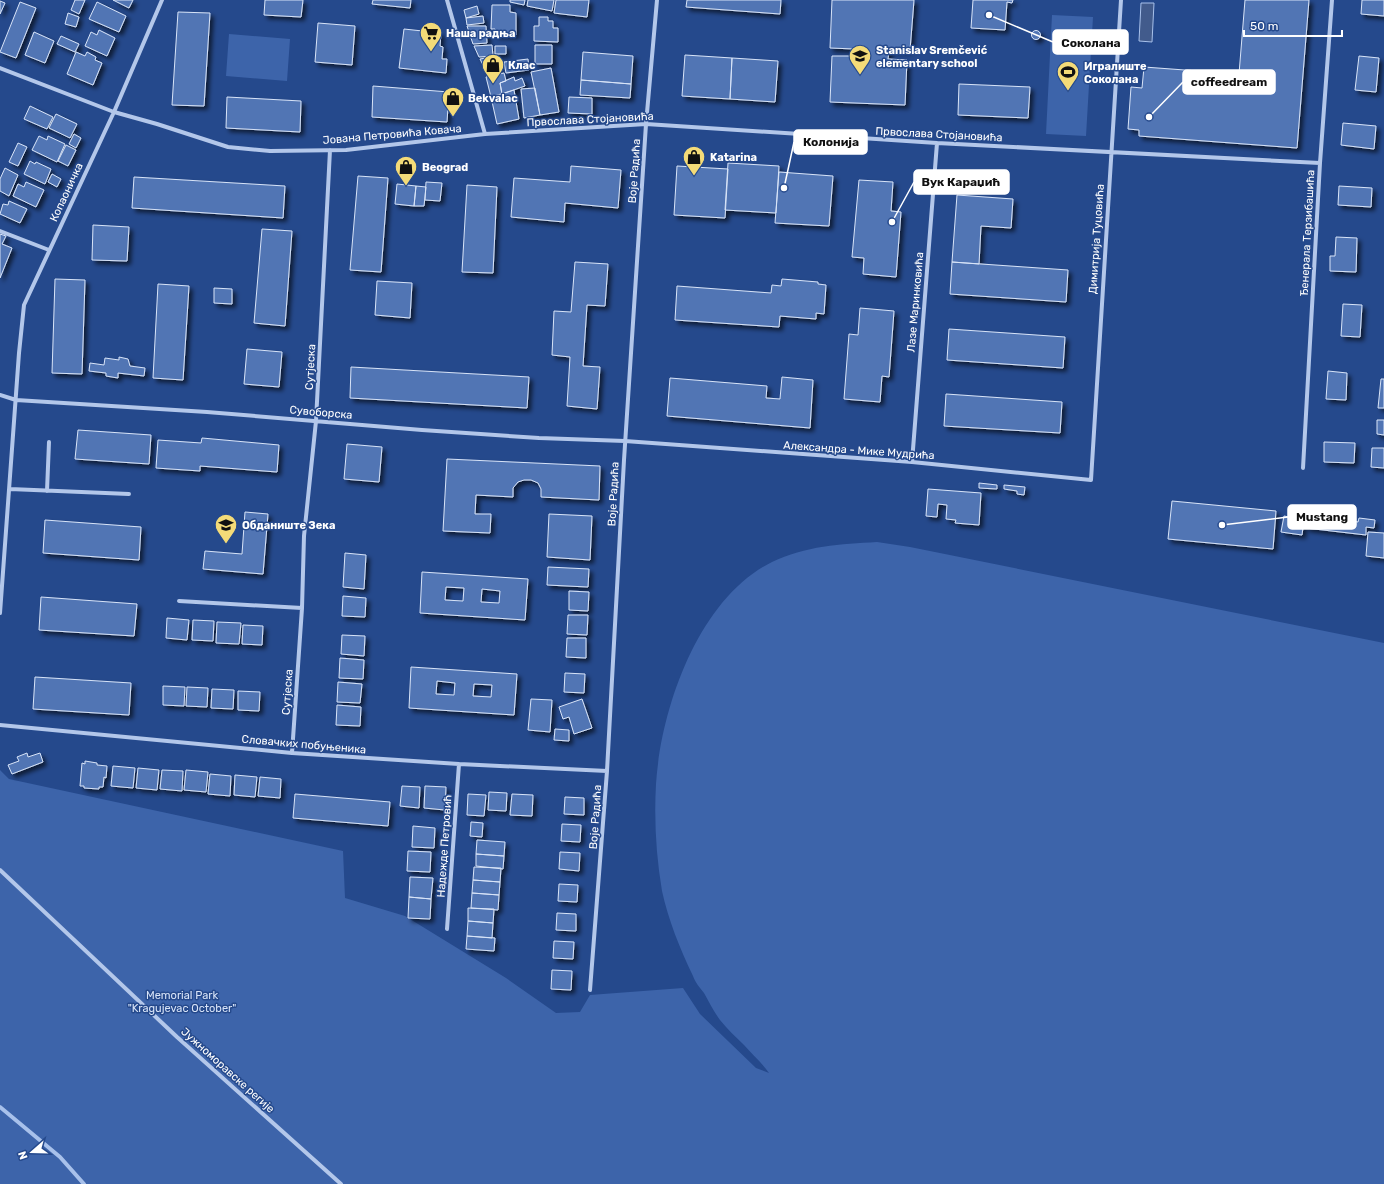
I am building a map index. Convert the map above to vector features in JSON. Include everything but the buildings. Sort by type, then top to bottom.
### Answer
[{"type":"street","name":"Копаоничка","points":[[0,613],[19,353],[24,305],[114,112],[162,0]]},
{"type":"street","points":[[448,0],[484,134]]},
{"type":"street","name":"Воје Радића","points":[[590,990],[607,771],[625,441],[646,124],[657,0]]},
{"type":"street","name":"Димитрија Туцовића","points":[[1091,480],[1121,0]]},
{"type":"street","name":"Ђенерала Терзибашића","points":[[1303,468],[1320,164],[1332,0]]},
{"type":"street","name":"Јована Петровића Ковача","points":[[0,68],[114,112],[228,146],[270,151],[346,150],[484,134]]},
{"type":"street","name":"Првослава Стојановића","points":[[484,134],[646,124],[937,143],[1320,164]]},
{"type":"street","name":"Лазе Маринковића","points":[[912,462],[937,143]]},
{"type":"street","name":"Сутјеска","points":[[292,752],[302,608],[304,536],[316,421],[330,150]]},
{"type":"street","points":[[0,231],[49,250]]},
{"type":"street","points":[[0,395],[16,400]]},
{"type":"street","name":"Сувоборска","points":[[16,400],[207,412],[446,432],[539,438],[625,441]]},
{"type":"street","name":"Александра - Мике Мудрића","points":[[625,441],[912,462],[1091,480]]},
{"type":"street","points":[[47,491],[49,442]]},
{"type":"street","points":[[10,489],[129,494]]},
{"type":"street","points":[[178,601],[302,608]]},
{"type":"street","name":"Словачких побуњеника","points":[[0,725],[292,752],[459,764],[607,771]]},
{"type":"street","name":"Надежде Петровић","points":[[447,929],[459,764]]},
{"type":"street","name":"Јужноморавске регије","points":[[0,870],[177,1037],[341,1184]]},
{"type":"green space","name":"Игралиште Соколана","points":[[1052,15],[1093,17],[1086,136],[1046,134]]},
{"type":"green space","points":[[229,34],[290,39],[287,81],[226,76]]},
{"type":"green space","name":"Memorial Park \"Kragujevac October\"","points":[[877,542],[910,547],[1384,643],[1384,1184],[0,1184],[0,770],[9,779],[343,851],[345,898],[405,916],[506,978],[556,1013],[580,1012],[590,995],[683,988],[700,1014],[756,1068],[769,1073],[726,1027],[716,1014],[694,978],[671,923],[662,891],[655,824],[655,797],[659,754],[666,722],[676,689],[688,658],[705,628],[724,601],[746,579],[772,562],[797,552],[837,545]]},
{"type":"shaded area","points":[[1141,3],[1154,3],[1152,42],[1139,41]]},
{"type":"waterway","points":[[0,1107],[60,1157],[84,1184]]},
{"type":"place","name":"Соколана","points":[[989,15]]},
{"type":"place","name":"Наша радња","points":[[431,52]]},
{"type":"place","name":"Stanislav Sremčević elementary school","points":[[860,76]]},
{"type":"place","name":"Клас","points":[[493,84]]},
{"type":"place","name":"Игралиште Соколана","points":[[1068,92]]},
{"type":"place","name":"coffeedream","points":[[1149,117]]},
{"type":"place","name":"Bekvalac","points":[[453,118]]},
{"type":"place","name":"Katarina","points":[[694,176]]},
{"type":"place","name":"Beograd","points":[[406,186]]},
{"type":"place","name":"Колонија","points":[[784,188]]},
{"type":"place","name":"Вук Караџић","points":[[892,222]]},
{"type":"place","name":"Mustang","points":[[1222,525]]},
{"type":"place","name":"Обданиште Зека","points":[[226,544]]}]
